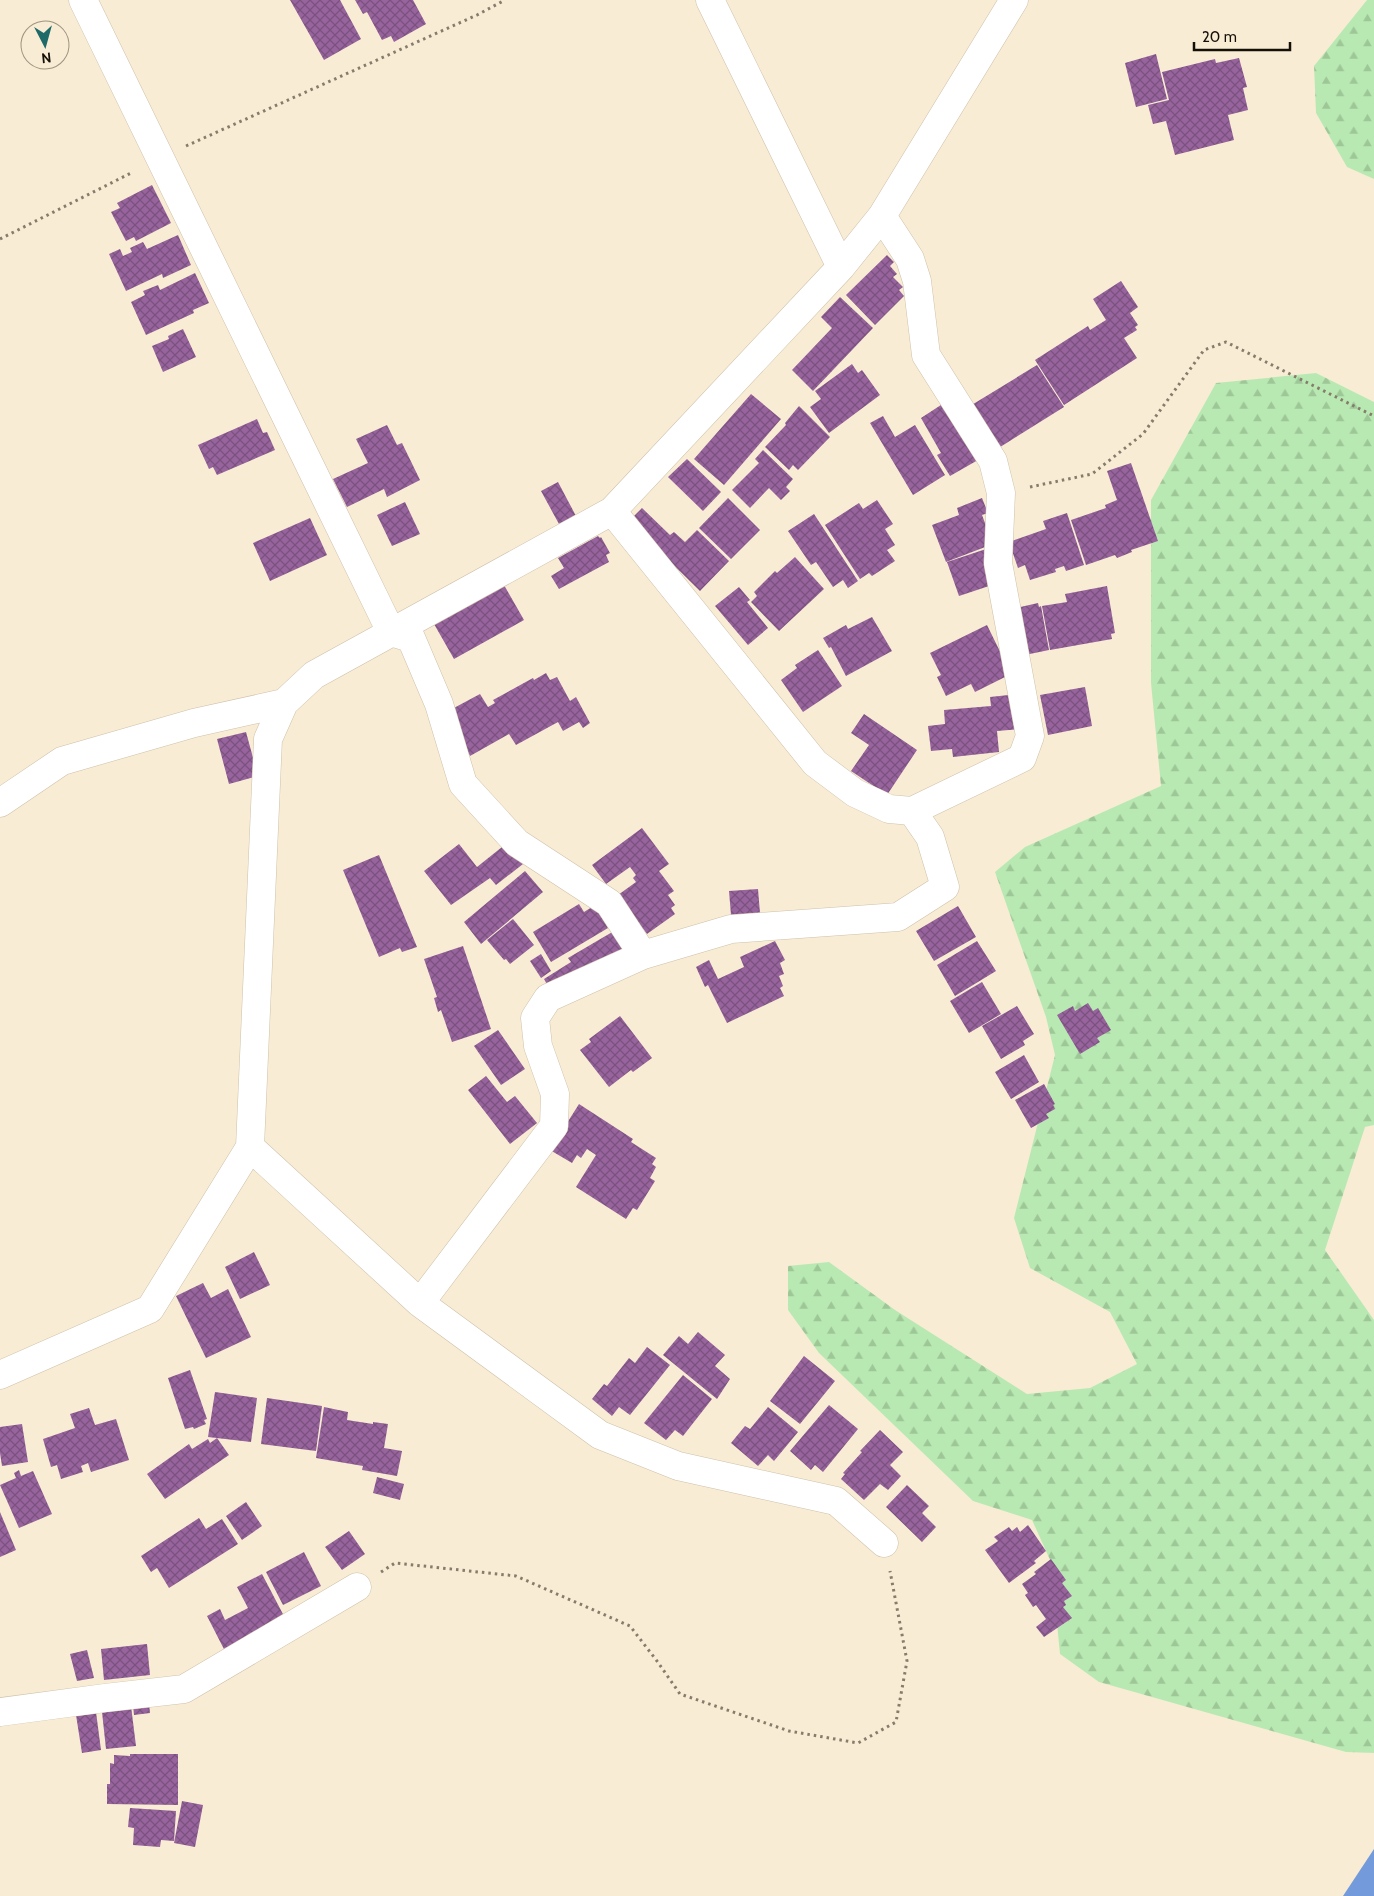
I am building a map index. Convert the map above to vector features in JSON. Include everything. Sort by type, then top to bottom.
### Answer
[{"type":"street","points":[[83,0],[391,632],[411,638],[439,704],[463,784],[517,843],[609,903],[644,955]]},
{"type":"street","points":[[710,0],[841,267]]},
{"type":"street","points":[[0,1376],[150,1309],[250,1147],[268,739],[284,703],[314,675],[612,511],[841,267],[882,216],[1014,0]]},
{"type":"street","points":[[612,511],[815,763],[855,793],[889,809],[912,811],[1022,758],[1030,736],[998,563],[1001,493],[992,461],[926,355],[917,281],[910,260],[882,216]]},
{"type":"street","points":[[0,803],[62,761],[194,723],[284,703]]},
{"type":"street","points":[[420,1303],[554,1126],[555,1094],[538,1046],[535,1018],[548,998],[644,955],[731,929],[898,917],[945,887],[930,837],[912,811]]},
{"type":"street","points":[[250,1147],[420,1303],[600,1434],[678,1466],[836,1501],[884,1543]]},
{"type":"street","points":[[0,1712],[184,1689],[357,1587]]},
{"type":"path","points":[[0,239],[160,158],[477,15],[505,0]]},
{"type":"path","points":[[1001,493],[1092,474],[1143,434],[1204,350],[1226,342],[1374,416]]},
{"type":"path","points":[[357,1587],[395,1564],[516,1576],[630,1626],[680,1694],[789,1730],[858,1742],[896,1722],[906,1661],[884,1543]]},
{"type":"green space","points":[[1367,0],[1374,0],[1374,179],[1347,167],[1316,113],[1314,66]]},
{"type":"green space","points":[[1316,373],[1374,402],[1374,1125],[1365,1127],[1325,1250],[1374,1320],[1374,1753],[1346,1752],[1099,1682],[1060,1654],[1051,1562],[1032,1520],[973,1501],[819,1353],[788,1310],[788,1266],[829,1262],[895,1310],[1027,1394],[1090,1388],[1137,1364],[1110,1312],[1030,1268],[1014,1218],[1055,1055],[1046,1017],[995,872],[1025,847],[1161,786],[1151,683],[1151,500],[1216,383]]},
{"type":"water","points":[[1374,1849],[1374,1896],[1343,1896]]},
{"type":"building","points":[[290,0],[340,0],[361,39],[324,60]]},
{"type":"building","points":[[355,0],[413,0],[426,24],[394,42],[391,36],[382,40],[367,12],[363,14]]},
{"type":"building","points":[[1156,54],[1167,99],[1136,107],[1125,63]]},
{"type":"building","points":[[1239,58],[1247,87],[1243,88],[1248,110],[1228,115],[1234,140],[1175,155],[1166,121],[1153,124],[1148,105],[1169,100],[1162,72],[1215,59],[1216,63]]},
{"type":"building","points":[[152,185],[171,223],[136,241],[134,237],[126,241],[111,212],[120,208],[117,203]]},
{"type":"building","points":[[178,235],[191,265],[163,278],[162,274],[126,291],[109,254],[120,249],[123,256],[132,252],[130,248],[143,242],[147,249]]},
{"type":"building","points":[[887,255],[894,262],[890,266],[897,274],[893,277],[903,287],[899,290],[904,296],[875,325],[846,295]]},
{"type":"building","points":[[195,273],[209,303],[193,310],[194,313],[146,335],[131,302],[145,295],[143,291],[158,285],[160,290]]},
{"type":"building","points":[[1121,281],[1138,307],[1130,313],[1138,325],[1135,327],[1137,330],[1124,338],[1137,358],[1064,405],[1035,360],[1088,326],[1090,330],[1106,320],[1093,299]]},
{"type":"building","points":[[840,297],[873,328],[813,391],[792,370],[832,328],[821,317]]},
{"type":"building","points":[[183,329],[196,357],[163,372],[152,346],[169,339],[168,336]]},
{"type":"building","points":[[852,364],[858,373],[862,370],[880,395],[829,433],[810,407],[821,399],[815,391]]},
{"type":"building","points":[[1037,365],[1064,407],[997,449],[970,406]]},
{"type":"building","points":[[751,394],[781,419],[724,485],[694,459]]},
{"type":"building","points":[[944,403],[978,460],[950,476],[937,455],[941,453],[921,418]]},
{"type":"building","points":[[799,406],[830,437],[798,470],[793,465],[789,470],[765,447],[786,425],[785,423]]},
{"type":"building","points":[[883,416],[895,437],[915,425],[945,475],[913,495],[870,423]]},
{"type":"building","points":[[257,419],[263,433],[267,432],[275,450],[217,475],[213,467],[209,469],[198,445]]},
{"type":"building","points":[[387,425],[397,445],[402,443],[420,480],[387,497],[384,489],[347,507],[333,479],[368,463],[356,439]]},
{"type":"building","points":[[763,450],[793,479],[786,487],[790,491],[781,500],[769,488],[750,508],[732,490],[759,463],[755,459]]},
{"type":"building","points":[[687,459],[721,492],[703,511],[668,477]]},
{"type":"building","points":[[1131,463],[1158,541],[1131,550],[1132,552],[1117,558],[1115,555],[1086,565],[1071,520],[1106,508],[1105,505],[1117,500],[1107,471]]},
{"type":"building","points":[[558,482],[576,516],[559,524],[541,491]]},
{"type":"building","points":[[728,498],[760,530],[731,559],[699,528]]},
{"type":"building","points":[[982,498],[988,513],[982,515],[993,544],[946,562],[932,525],[959,515],[957,508]]},
{"type":"building","points":[[877,500],[893,524],[885,529],[895,545],[887,550],[895,561],[872,576],[869,573],[860,579],[825,525],[859,503],[863,509]]},
{"type":"building","points":[[405,502],[420,534],[392,546],[377,515]]},
{"type":"building","points":[[642,508],[670,535],[674,532],[685,542],[697,530],[729,561],[700,591],[629,521]]},
{"type":"building","points":[[1067,513],[1084,565],[1066,571],[1064,566],[1055,569],[1056,572],[1030,580],[1025,565],[1018,568],[1009,542],[1046,529],[1043,521]]},
{"type":"building","points":[[814,514],[858,581],[848,588],[843,580],[833,587],[816,562],[811,565],[788,531]]},
{"type":"building","points":[[310,518],[327,555],[270,581],[253,543]]},
{"type":"building","points":[[598,536],[601,537],[610,553],[606,555],[609,562],[559,589],[551,576],[564,568],[558,558]]},
{"type":"building","points":[[986,549],[998,583],[959,596],[947,562]]},
{"type":"building","points":[[795,557],[824,589],[779,631],[751,602],[757,596],[754,592],[775,571],[777,573]]},
{"type":"building","points":[[504,585],[524,620],[454,659],[434,624]]},
{"type":"building","points":[[1107,586],[1115,633],[1111,634],[1112,639],[1050,650],[1042,606],[1067,602],[1065,594]]},
{"type":"building","points":[[739,587],[750,600],[747,602],[768,628],[748,645],[715,606]]},
{"type":"building","points":[[1038,603],[1039,607],[1041,606],[1049,650],[1025,655],[1016,608]]},
{"type":"building","points":[[872,617],[892,651],[846,676],[831,647],[829,648],[823,638],[846,625],[848,629]]},
{"type":"building","points":[[987,625],[1011,674],[975,692],[971,684],[946,696],[937,677],[941,675],[930,653]]},
{"type":"building","points":[[818,650],[842,686],[803,712],[781,680],[797,668],[795,665]]},
{"type":"building","points":[[546,673],[550,680],[557,677],[570,701],[576,697],[590,723],[583,728],[579,722],[563,731],[558,722],[516,745],[509,734],[470,756],[453,723],[452,709],[480,694],[488,707],[495,703],[493,700]]},
{"type":"building","points":[[1085,687],[1092,726],[1048,735],[1040,695]]},
{"type":"building","points":[[1018,694],[1021,729],[997,731],[999,752],[953,757],[952,749],[931,751],[928,726],[945,724],[944,710],[991,706],[990,697]]},
{"type":"building","points":[[864,714],[917,750],[887,795],[851,771],[869,745],[851,733]]},
{"type":"building","points":[[246,732],[258,776],[229,784],[217,739]]},
{"type":"building","points":[[642,828],[669,864],[659,871],[674,891],[668,895],[675,905],[671,908],[675,914],[647,934],[618,895],[636,882],[633,878],[636,875],[630,867],[606,884],[592,865]]},
{"type":"building","points":[[507,843],[523,864],[496,885],[490,878],[451,905],[424,871],[459,844],[477,867]]},
{"type":"building","points":[[379,855],[417,947],[402,952],[400,948],[379,957],[343,870]]},
{"type":"building","points":[[525,871],[543,892],[481,944],[464,922]]},
{"type":"building","points":[[758,889],[760,913],[731,915],[729,891]]},
{"type":"building","points":[[579,904],[584,912],[592,907],[594,910],[597,909],[608,928],[551,962],[533,932]]},
{"type":"building","points":[[958,906],[976,937],[934,961],[916,931]]},
{"type":"building","points":[[513,919],[534,945],[510,964],[506,959],[504,960],[487,940]]},
{"type":"building","points":[[614,931],[625,950],[550,990],[544,979],[571,962],[568,958]]},
{"type":"building","points":[[775,941],[785,960],[780,963],[784,974],[779,976],[783,986],[780,988],[784,996],[727,1023],[708,985],[705,987],[696,967],[709,960],[718,979],[744,967],[740,957]]},
{"type":"building","points":[[977,941],[996,971],[955,996],[937,965]]},
{"type":"building","points":[[463,946],[491,1029],[452,1042],[441,1010],[438,1012],[434,998],[437,997],[424,959]]},
{"type":"building","points":[[541,954],[551,971],[541,978],[530,961]]},
{"type":"building","points":[[982,982],[1001,1014],[969,1033],[950,1001]]},
{"type":"building","points":[[1088,1003],[1093,1011],[1098,1008],[1111,1030],[1097,1038],[1100,1042],[1080,1054],[1057,1015],[1073,1006],[1075,1011]]},
{"type":"building","points":[[1017,1006],[1034,1034],[1023,1041],[1025,1045],[1001,1059],[982,1026]]},
{"type":"building","points":[[620,1016],[652,1058],[633,1072],[631,1070],[609,1087],[580,1050],[591,1042],[589,1039]]},
{"type":"building","points":[[498,1030],[525,1069],[501,1085],[474,1046]]},
{"type":"building","points":[[1024,1055],[1039,1082],[1011,1099],[995,1072]]},
{"type":"building","points":[[486,1076],[507,1102],[515,1096],[537,1123],[510,1144],[468,1090]]},
{"type":"building","points":[[1044,1084],[1055,1104],[1053,1105],[1055,1109],[1046,1114],[1049,1118],[1031,1128],[1015,1100]]},
{"type":"building","points":[[579,1104],[633,1139],[631,1142],[656,1158],[652,1164],[656,1167],[650,1178],[655,1181],[637,1210],[633,1208],[626,1219],[576,1187],[596,1155],[587,1149],[581,1158],[577,1155],[572,1163],[550,1150]]},
{"type":"building","points":[[254,1252],[270,1285],[240,1299],[225,1267]]},
{"type":"building","points":[[203,1283],[211,1298],[228,1289],[251,1337],[206,1358],[176,1296]]},
{"type":"building","points":[[698,1332],[725,1355],[715,1366],[730,1379],[717,1399],[663,1355],[679,1336],[688,1344]]},
{"type":"building","points":[[647,1347],[670,1365],[630,1415],[619,1407],[612,1416],[592,1399],[604,1384],[607,1386],[629,1358],[635,1363]]},
{"type":"building","points":[[804,1356],[835,1381],[800,1424],[770,1401]]},
{"type":"building","points":[[190,1370],[207,1419],[204,1420],[206,1424],[194,1429],[193,1427],[185,1429],[168,1378]]},
{"type":"building","points":[[683,1375],[712,1399],[683,1436],[675,1430],[666,1440],[644,1423]]},
{"type":"building","points":[[215,1392],[257,1398],[251,1442],[208,1437]]},
{"type":"building","points":[[267,1398],[322,1406],[316,1451],[261,1444]]},
{"type":"building","points":[[829,1405],[858,1429],[823,1472],[815,1465],[811,1470],[790,1451]]},
{"type":"building","points":[[324,1407],[348,1412],[347,1420],[388,1424],[384,1448],[402,1451],[397,1476],[362,1470],[363,1466],[316,1458]]},
{"type":"building","points":[[768,1407],[798,1432],[774,1461],[768,1455],[758,1466],[731,1443],[745,1426],[750,1429]]},
{"type":"building","points":[[89,1408],[95,1425],[116,1419],[129,1460],[91,1472],[88,1463],[81,1466],[83,1472],[61,1479],[57,1465],[51,1467],[43,1439],[75,1428],[70,1414]]},
{"type":"building","points":[[22,1424],[28,1462],[2,1466],[0,1427]]},
{"type":"building","points":[[880,1430],[903,1452],[890,1465],[901,1476],[888,1490],[880,1484],[864,1500],[841,1479],[845,1474],[843,1473],[862,1452],[860,1451]]},
{"type":"building","points":[[217,1438],[229,1455],[165,1499],[147,1474],[189,1444],[192,1449],[208,1439],[210,1443]]},
{"type":"building","points":[[19,1470],[21,1476],[33,1471],[52,1514],[19,1528],[0,1485],[16,1478],[14,1473]]},
{"type":"building","points":[[377,1477],[404,1484],[400,1500],[373,1493]]},
{"type":"building","points":[[907,1485],[929,1506],[922,1513],[936,1527],[922,1542],[886,1507]]},
{"type":"building","points":[[246,1502],[262,1526],[242,1540],[226,1516]]},
{"type":"building","points":[[0,1512],[16,1550],[0,1557]]},
{"type":"building","points":[[199,1518],[206,1529],[222,1519],[238,1544],[169,1588],[157,1568],[151,1572],[141,1556]]},
{"type":"building","points":[[1028,1525],[1046,1551],[1034,1561],[1036,1563],[1009,1583],[985,1550],[998,1541],[994,1537],[1009,1527],[1012,1531],[1017,1527],[1020,1532]]},
{"type":"building","points":[[349,1531],[365,1554],[342,1570],[325,1547]]},
{"type":"building","points":[[304,1552],[321,1586],[283,1605],[266,1572]]},
{"type":"building","points":[[1051,1559],[1066,1580],[1062,1583],[1072,1596],[1064,1601],[1066,1605],[1063,1607],[1072,1618],[1044,1637],[1036,1627],[1046,1619],[1036,1605],[1033,1607],[1025,1595],[1028,1593],[1022,1584],[1036,1574],[1034,1572]]},
{"type":"building","points":[[262,1574],[285,1618],[227,1655],[207,1616],[220,1609],[225,1620],[248,1608],[237,1587]]},
{"type":"building","points":[[147,1644],[150,1675],[104,1680],[101,1649]]},
{"type":"building","points":[[87,1650],[94,1678],[77,1681],[70,1654]]},
{"type":"building","points":[[149,1703],[150,1713],[134,1715],[133,1705]]},
{"type":"building","points":[[131,1706],[136,1746],[106,1749],[102,1712],[108,1712],[108,1709]]},
{"type":"building","points":[[96,1712],[101,1750],[82,1753],[76,1715]]},
{"type":"building","points":[[130,1754],[178,1754],[178,1805],[107,1804],[107,1784],[110,1784],[110,1763],[114,1764],[114,1755],[130,1756]]},
{"type":"building","points":[[182,1801],[203,1805],[195,1847],[174,1843]]},
{"type":"building","points":[[130,1808],[176,1811],[174,1841],[161,1840],[160,1847],[133,1845],[134,1828],[128,1827]]}]
